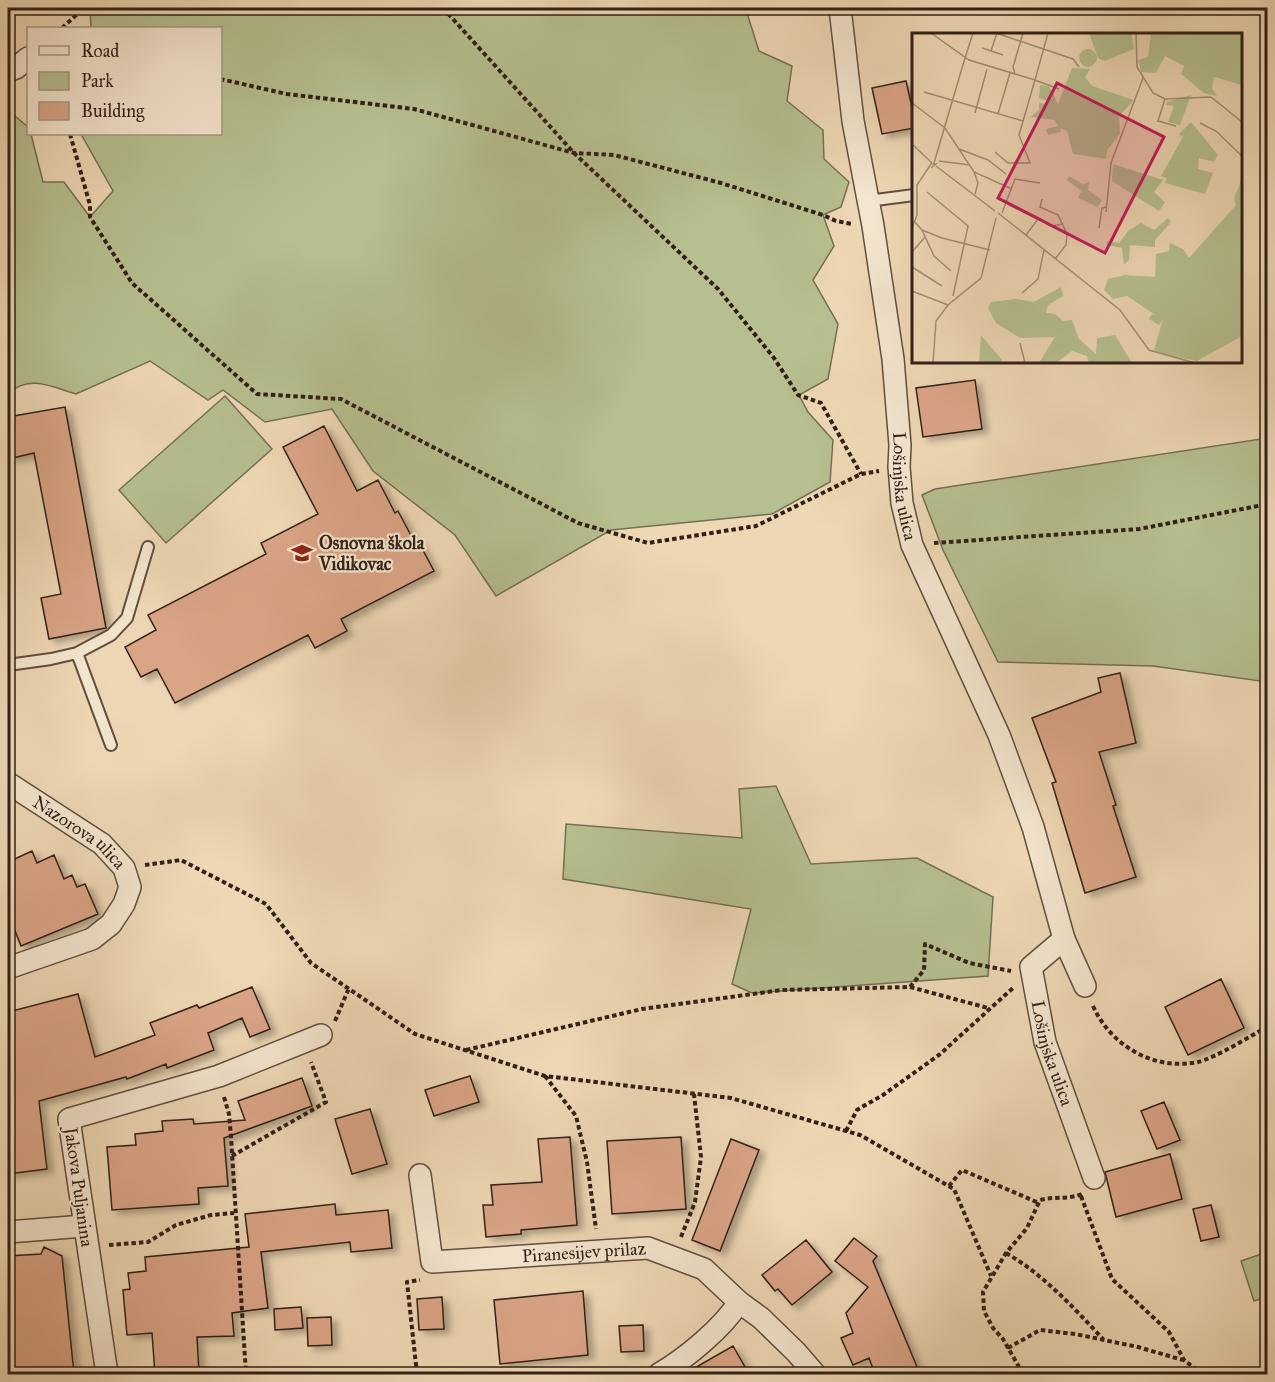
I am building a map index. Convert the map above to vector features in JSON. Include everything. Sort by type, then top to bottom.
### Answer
[{"type":"street","name":"Lošinjska ulica","points":[[840,8],[853,121],[873,226],[893,359],[902,503],[912,544],[999,735],[1033,827],[1064,939],[1084,986]]},
{"type":"street","points":[[8,71],[27,59]]},
{"type":"street","name":"Nazorova ulica","points":[[8,783],[102,844],[124,868],[130,887],[124,904],[111,924],[92,939],[8,968]]},
{"type":"street","name":"Lošinjska ulica","points":[[1064,939],[1031,967],[1030,975],[1045,1042],[1094,1178]]},
{"type":"street","name":"Jakova Puljanina","points":[[107,1374],[69,1119],[219,1076],[312,1038]]},
{"type":"street","name":"Piranesijev prilaz","points":[[420,1175],[432,1262],[648,1248],[704,1269],[739,1302],[761,1318],[815,1374]]},
{"type":"street","points":[[8,1232],[86,1236]]},
{"type":"street","points":[[659,1374],[689,1355],[733,1312],[739,1302]]},
{"type":"lane","points":[[868,201],[912,195]]},
{"type":"lane","points":[[8,665],[77,653],[111,635],[127,618],[148,547]]},
{"type":"lane","points":[[77,653],[111,745]]},
{"type":"path","points":[[63,27],[84,8]]},
{"type":"path","points":[[443,8],[574,153],[718,289],[774,358],[798,395],[821,403],[861,474]]},
{"type":"path","points":[[1160,8],[1161,15]]},
{"type":"path","points":[[222,79],[287,94],[414,109],[574,153],[614,155],[721,183],[836,221],[873,226]]},
{"type":"path","points":[[70,135],[90,206],[90,217],[132,283],[257,394],[340,399],[578,523],[610,530],[648,543],[756,526],[861,474],[899,467]]},
{"type":"path","points":[[912,544],[1139,529],[1268,504]]},
{"type":"path","points":[[124,868],[181,860],[266,904],[311,963],[415,1034],[544,1076],[731,1098],[860,1135],[954,1189],[992,1276]]},
{"type":"path","points":[[910,987],[924,970],[925,944],[969,963],[1030,975]]},
{"type":"path","points":[[846,1131],[857,1110],[883,1095],[939,1055],[988,1008],[1030,975]]},
{"type":"path","points":[[1084,986],[1100,1022],[1112,1035],[1153,1061],[1200,1062],[1268,1026]]},
{"type":"path","points":[[465,1050],[642,1009],[782,990],[910,987],[988,1008]]},
{"type":"path","points":[[232,1156],[326,1102],[312,1038],[338,1018],[349,988]]},
{"type":"path","points":[[544,1076],[576,1116],[587,1162],[598,1251]]},
{"type":"path","points":[[673,1257],[695,1202],[701,1157],[694,1094]]},
{"type":"path","points":[[229,1114],[246,1374]]},
{"type":"path","points":[[949,1186],[962,1170],[1039,1203]]},
{"type":"path","points":[[1023,1374],[984,1311],[983,1292],[1006,1253],[1026,1228],[1040,1200],[1050,1197],[1071,1198],[1087,1192],[1094,1178]]},
{"type":"path","points":[[1081,1194],[1112,1279],[1169,1332],[1184,1360]]},
{"type":"path","points":[[86,1236],[148,1242],[176,1225],[211,1215],[234,1213]]},
{"type":"path","points":[[1006,1253],[1027,1265],[1070,1303],[1103,1339]]},
{"type":"path","points":[[417,1374],[406,1282],[421,1280]]},
{"type":"path","points":[[1008,1348],[1040,1330],[1075,1334],[1138,1347],[1184,1360],[1202,1374]]},
{"type":"green space","points":[[90,8],[748,8],[747,13],[759,51],[792,66],[787,101],[823,130],[824,159],[849,182],[841,207],[823,215],[834,246],[813,280],[838,324],[828,379],[799,395],[808,412],[833,440],[830,482],[772,514],[611,530],[496,596],[455,535],[373,471],[332,409],[265,422],[223,390],[208,400],[150,361],[76,394],[32,383],[16,388],[8,394],[8,110],[27,126],[27,135],[31,135],[43,182],[64,182],[90,217],[113,191],[82,135],[222,135],[222,27],[91,27]]},
{"type":"green space","points":[[225,396],[272,449],[166,543],[119,490]]},
{"type":"green space","points":[[1267,438],[1267,682],[1153,666],[998,662],[943,550],[922,495],[935,489]]},
{"type":"green space","points":[[776,786],[811,864],[917,858],[993,897],[988,976],[752,993],[732,984],[751,909],[563,879],[566,824],[742,838],[739,789]]},
{"type":"green space","points":[[1267,1252],[1267,1297],[1254,1301],[1241,1261]]},
{"type":"building","points":[[906,81],[912,107],[912,128],[882,134],[872,88]]},
{"type":"building","points":[[975,380],[982,429],[923,437],[916,388]]},
{"type":"building","points":[[65,407],[106,628],[49,639],[41,598],[61,594],[34,453],[8,459],[8,417]]},
{"type":"building","points":[[324,426],[357,491],[378,480],[395,513],[398,511],[415,543],[418,541],[434,571],[341,619],[347,631],[315,648],[308,635],[175,703],[157,669],[141,677],[125,647],[156,630],[148,615],[266,554],[261,543],[318,514],[283,447]]},
{"type":"building","points":[[1120,673],[1136,743],[1099,752],[1116,805],[1113,806],[1136,877],[1085,893],[1052,783],[1056,782],[1032,718],[1101,692],[1098,678]]},
{"type":"building","points":[[32,851],[37,863],[54,855],[64,879],[72,875],[77,887],[85,884],[98,914],[21,946],[8,913],[8,862]]},
{"type":"building","points":[[1221,979],[1244,1028],[1188,1055],[1165,1007]]},
{"type":"building","points":[[252,987],[270,1029],[250,1037],[242,1018],[208,1033],[214,1050],[167,1068],[166,1064],[127,1079],[126,1077],[39,1101],[47,1169],[8,1174],[8,1012],[78,994],[95,1057],[155,1035],[150,1023],[197,1005],[199,1008]]},
{"type":"building","points":[[470,1076],[479,1102],[434,1116],[425,1090]]},
{"type":"building","points":[[302,1078],[312,1106],[224,1138],[228,1186],[198,1188],[199,1204],[112,1210],[107,1147],[136,1145],[135,1134],[163,1131],[162,1121],[193,1119],[194,1124],[245,1120],[238,1101]]},
{"type":"building","points":[[1164,1102],[1180,1140],[1157,1149],[1141,1111]]},
{"type":"building","points":[[370,1109],[387,1164],[352,1174],[335,1119]]},
{"type":"building","points":[[570,1137],[577,1225],[521,1230],[521,1234],[486,1237],[483,1205],[493,1205],[491,1185],[542,1182],[538,1139]]},
{"type":"building","points":[[681,1137],[686,1209],[612,1214],[607,1141]]},
{"type":"building","points":[[731,1139],[759,1150],[720,1251],[692,1240]]},
{"type":"building","points":[[1170,1154],[1182,1199],[1116,1217],[1105,1172]]},
{"type":"building","points":[[335,1204],[336,1215],[388,1210],[392,1248],[351,1252],[350,1242],[261,1252],[268,1308],[232,1313],[234,1336],[197,1337],[199,1372],[155,1374],[152,1333],[127,1335],[123,1290],[130,1289],[128,1273],[146,1271],[145,1257],[249,1247],[245,1214]]},
{"type":"building","points":[[1211,1205],[1219,1237],[1201,1241],[1193,1209]]},
{"type":"building","points":[[854,1238],[877,1256],[873,1261],[920,1374],[875,1374],[869,1358],[853,1365],[841,1338],[853,1333],[846,1313],[868,1287],[835,1261]]},
{"type":"building","points":[[806,1240],[832,1272],[792,1305],[778,1289],[775,1291],[762,1275]]},
{"type":"building","points":[[44,1247],[62,1256],[74,1374],[8,1374],[8,1256],[41,1254]]},
{"type":"building","points":[[583,1291],[588,1355],[500,1364],[494,1300]]},
{"type":"building","points":[[442,1297],[444,1329],[419,1330],[417,1299]]},
{"type":"building","points":[[301,1307],[303,1328],[275,1330],[274,1309]]},
{"type":"building","points":[[331,1317],[332,1345],[308,1346],[307,1318]]},
{"type":"building","points":[[643,1325],[644,1351],[621,1352],[619,1326]]},
{"type":"building","points":[[733,1346],[749,1374],[684,1374]]},
{"type":"place","name":"Osnovna škola Vidikovac","points":[[302,553]]}]
